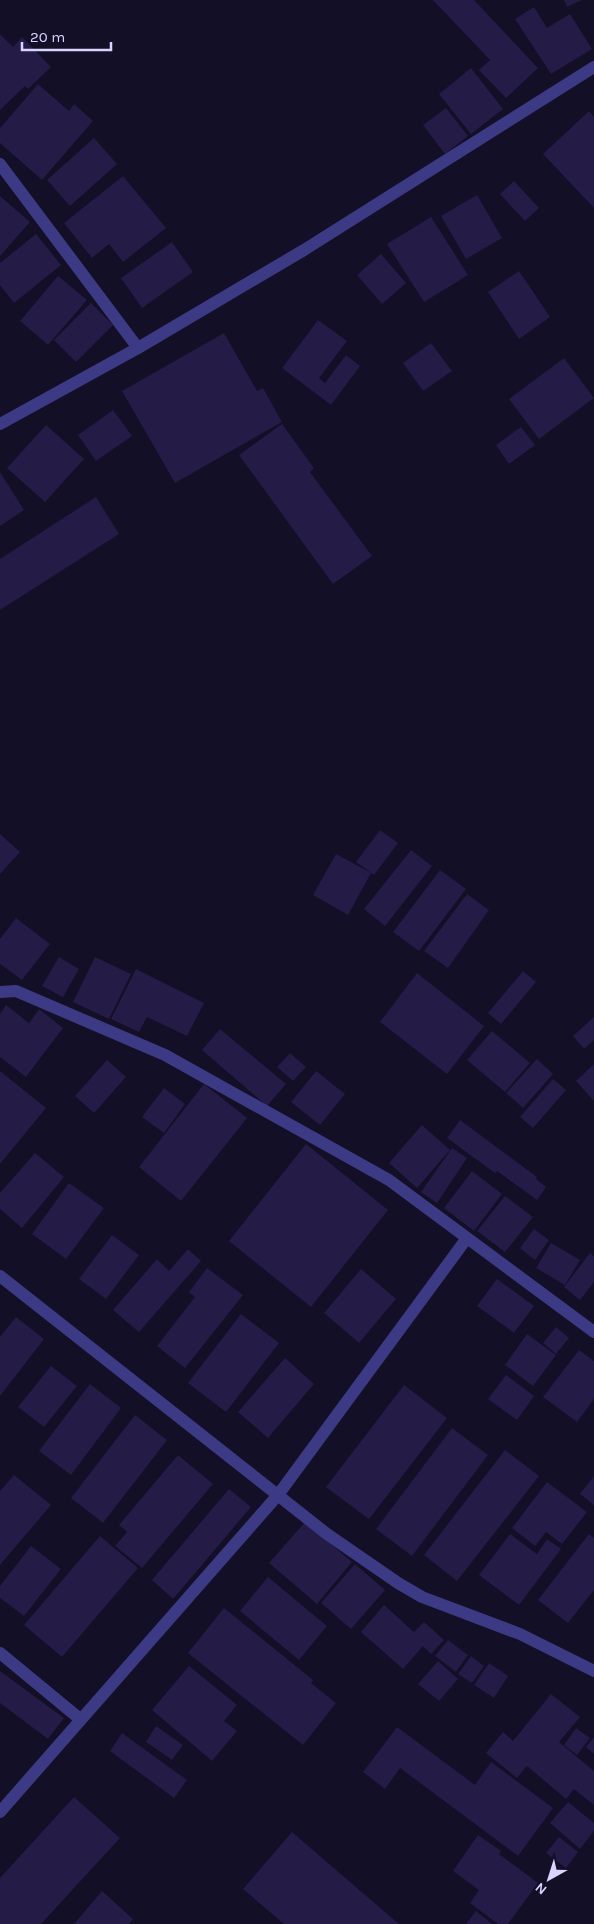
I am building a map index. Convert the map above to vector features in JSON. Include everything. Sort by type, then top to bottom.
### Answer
[{"type":"street","points":[[0,424],[138,348],[304,250],[594,67]]},
{"type":"street","points":[[0,164],[138,348]]},
{"type":"street","points":[[0,992],[16,991],[165,1055],[389,1180],[594,1332]]},
{"type":"street","points":[[0,1812],[278,1495],[467,1238]]},
{"type":"street","points":[[0,1276],[326,1534],[410,1591],[520,1634],[594,1671]]},
{"type":"street","points":[[0,1653],[80,1719]]},
{"type":"building","points":[[433,0],[474,0],[538,68],[506,98],[479,70],[490,60]]},
{"type":"building","points":[[564,0],[582,0],[567,7]]},
{"type":"building","points":[[534,7],[547,28],[570,14],[592,49],[551,74],[515,19]]},
{"type":"building","points":[[0,34],[13,47],[22,37],[51,67],[28,89],[25,86],[0,110]]},
{"type":"building","points":[[471,68],[503,109],[471,134],[439,94]]},
{"type":"building","points":[[38,84],[69,111],[74,104],[93,121],[42,180],[0,143],[0,128]]},
{"type":"building","points":[[446,108],[468,136],[445,154],[423,125]]},
{"type":"building","points":[[589,111],[594,117],[594,208],[543,154]]},
{"type":"building","points":[[94,138],[117,164],[70,206],[47,180]]},
{"type":"building","points":[[123,176],[166,228],[123,262],[109,244],[92,258],[64,223]]},
{"type":"building","points":[[514,181],[539,208],[525,221],[500,194]]},
{"type":"building","points":[[477,195],[502,238],[466,259],[441,216]]},
{"type":"building","points":[[0,196],[30,222],[0,256]]},
{"type":"building","points":[[431,217],[468,275],[424,302],[387,244]]},
{"type":"building","points":[[36,234],[61,265],[14,303],[0,285],[0,263]]},
{"type":"building","points":[[172,242],[193,272],[142,308],[121,278]]},
{"type":"building","points":[[381,254],[406,283],[382,304],[357,275]]},
{"type":"building","points":[[519,271],[550,317],[519,339],[488,292]]},
{"type":"building","points":[[58,276],[87,300],[48,345],[20,321]]},
{"type":"building","points":[[91,303],[113,325],[76,362],[54,340]]},
{"type":"building","points":[[318,320],[347,341],[319,378],[325,383],[346,355],[360,366],[331,405],[282,368]]},
{"type":"building","points":[[224,333],[257,391],[263,388],[282,422],[175,483],[122,391]]},
{"type":"building","points":[[431,343],[452,371],[423,391],[403,363]]},
{"type":"building","points":[[564,358],[594,398],[539,439],[509,399]]},
{"type":"building","points":[[113,410],[132,436],[96,461],[78,435]]},
{"type":"building","points":[[282,424],[314,468],[310,472],[372,556],[333,584],[239,455]]},
{"type":"building","points":[[46,425],[84,459],[45,502],[7,468]]},
{"type":"building","points":[[521,427],[535,445],[509,464],[496,445]]},
{"type":"building","points":[[0,472],[24,510],[0,526]]},
{"type":"building","points":[[96,497],[119,534],[0,610],[0,559]]},
{"type":"building","points":[[380,830],[398,843],[374,875],[356,862]]},
{"type":"building","points":[[0,834],[20,852],[0,874]]},
{"type":"building","points":[[411,850],[432,866],[385,926],[364,909]]},
{"type":"building","points":[[336,854],[371,873],[348,915],[313,895]]},
{"type":"building","points":[[440,870],[466,889],[419,951],[393,932]]},
{"type":"building","points":[[467,894],[489,910],[448,968],[424,951]]},
{"type":"building","points":[[16,918],[50,944],[22,980],[0,964],[0,939]]},
{"type":"building","points":[[59,957],[79,969],[63,997],[42,986]]},
{"type":"building","points":[[95,957],[131,974],[109,1019],[73,1002]]},
{"type":"building","points":[[136,969],[204,1003],[187,1036],[147,1017],[139,1032],[111,1019]]},
{"type":"building","points":[[523,971],[536,982],[501,1024],[488,1013]]},
{"type":"building","points":[[417,973],[484,1026],[447,1074],[380,1022]]},
{"type":"building","points":[[6,1005],[29,1023],[39,1009],[63,1028],[26,1077],[0,1057],[0,1014]]},
{"type":"building","points":[[594,1017],[594,1040],[584,1049],[573,1036]]},
{"type":"building","points":[[220,1029],[286,1084],[267,1106],[202,1050]]},
{"type":"building","points":[[492,1031],[530,1063],[505,1092],[467,1060]]},
{"type":"building","points":[[290,1053],[306,1067],[293,1081],[277,1067]]},
{"type":"building","points":[[537,1059],[553,1074],[523,1108],[506,1093]]},
{"type":"building","points":[[107,1060],[126,1077],[94,1113],[75,1096]]},
{"type":"building","points":[[594,1064],[594,1101],[576,1081]]},
{"type":"building","points":[[0,1071],[46,1108],[0,1164]]},
{"type":"building","points":[[316,1071],[345,1094],[320,1125],[291,1102]]},
{"type":"building","points":[[553,1079],[566,1090],[533,1128],[520,1117]]},
{"type":"building","points":[[204,1084],[247,1118],[181,1201],[139,1167]]},
{"type":"building","points":[[164,1088],[185,1104],[164,1133],[142,1117]]},
{"type":"building","points":[[460,1120],[537,1177],[536,1179],[546,1187],[537,1200],[497,1171],[495,1173],[447,1138]]},
{"type":"building","points":[[422,1125],[450,1150],[417,1188],[389,1163]]},
{"type":"building","points":[[306,1144],[388,1210],[311,1307],[229,1241]]},
{"type":"building","points":[[452,1148],[467,1158],[437,1203],[421,1192]]},
{"type":"building","points":[[35,1153],[64,1177],[22,1228],[0,1209],[0,1193]]},
{"type":"building","points":[[472,1171],[502,1194],[474,1231],[444,1208]]},
{"type":"building","points":[[69,1183],[104,1208],[66,1259],[32,1234]]},
{"type":"building","points":[[505,1196],[533,1217],[505,1252],[477,1231]]},
{"type":"building","points":[[534,1229],[549,1240],[535,1260],[520,1248]]},
{"type":"building","points":[[112,1235],[139,1255],[106,1299],[79,1279]]},
{"type":"building","points":[[551,1243],[580,1260],[565,1285],[536,1268]]},
{"type":"building","points":[[188,1249],[201,1261],[139,1332],[113,1310],[157,1259],[169,1271]]},
{"type":"building","points":[[590,1253],[594,1256],[594,1282],[580,1300],[564,1287]]},
{"type":"building","points":[[207,1268],[243,1295],[185,1368],[157,1346],[195,1297],[189,1292]]},
{"type":"building","points":[[361,1269],[396,1299],[359,1343],[324,1313]]},
{"type":"building","points":[[497,1279],[534,1306],[514,1333],[477,1306]]},
{"type":"building","points":[[241,1314],[279,1343],[226,1412],[188,1383]]},
{"type":"building","points":[[16,1317],[44,1339],[0,1396],[0,1337]]},
{"type":"building","points":[[556,1327],[569,1338],[556,1354],[543,1343]]},
{"type":"building","points":[[527,1334],[556,1355],[533,1386],[505,1365]]},
{"type":"building","points":[[579,1350],[594,1361],[594,1399],[577,1422],[543,1397]]},
{"type":"building","points":[[285,1358],[314,1384],[268,1438],[238,1412]]},
{"type":"building","points":[[51,1366],[77,1386],[44,1427],[18,1407]]},
{"type":"building","points":[[506,1375],[534,1396],[517,1420],[488,1399]]},
{"type":"building","points":[[90,1384],[121,1408],[71,1475],[39,1451]]},
{"type":"building","points":[[404,1385],[447,1418],[369,1519],[326,1487]]},
{"type":"building","points":[[135,1415],[167,1440],[103,1523],[71,1498]]},
{"type":"building","points":[[452,1428],[488,1455],[412,1556],[376,1529]]},
{"type":"building","points":[[505,1450],[539,1476],[457,1581],[424,1555]]},
{"type":"building","points":[[178,1455],[213,1484],[142,1568],[115,1546],[127,1532],[119,1525]]},
{"type":"building","points":[[14,1475],[51,1505],[0,1565],[0,1491]]},
{"type":"building","points":[[594,1476],[594,1505],[580,1494]]},
{"type":"building","points":[[547,1482],[587,1512],[562,1544],[546,1532],[535,1546],[512,1528]]},
{"type":"building","points":[[229,1489],[251,1507],[173,1599],[152,1580]]},
{"type":"building","points":[[305,1522],[352,1562],[317,1604],[269,1563]]},
{"type":"building","points":[[510,1534],[537,1554],[547,1539],[561,1549],[519,1605],[479,1575]]},
{"type":"building","points":[[589,1534],[594,1538],[594,1590],[568,1623],[538,1600]]},
{"type":"building","points":[[100,1536],[138,1568],[62,1657],[24,1625]]},
{"type":"building","points":[[31,1546],[61,1569],[24,1616],[0,1598],[0,1586]]},
{"type":"building","points":[[355,1564],[385,1590],[351,1629],[321,1603]]},
{"type":"building","points":[[268,1577],[327,1626],[299,1660],[240,1611]]},
{"type":"building","points":[[384,1605],[414,1632],[424,1622],[444,1640],[431,1654],[423,1646],[403,1669],[361,1632]]},
{"type":"building","points":[[224,1608],[313,1680],[311,1683],[336,1703],[303,1745],[188,1653]]},
{"type":"building","points":[[448,1640],[468,1655],[456,1672],[435,1656]]},
{"type":"building","points":[[471,1656],[484,1666],[472,1683],[458,1674]]},
{"type":"building","points":[[438,1661],[458,1679],[439,1701],[418,1684]]},
{"type":"building","points":[[489,1663],[508,1676],[494,1698],[474,1685]]},
{"type":"building","points":[[189,1666],[237,1705],[224,1721],[237,1731],[212,1761],[152,1710]]},
{"type":"building","points":[[0,1671],[64,1718],[48,1739],[0,1703]]},
{"type":"building","points":[[551,1694],[580,1717],[559,1742],[594,1771],[594,1805],[574,1789],[566,1799],[527,1766],[517,1778],[486,1753],[503,1732],[513,1741]]},
{"type":"building","points":[[156,1726],[183,1745],[172,1760],[146,1742]]},
{"type":"building","points":[[397,1727],[475,1785],[491,1762],[553,1808],[518,1856],[400,1768],[385,1789],[363,1772]]},
{"type":"building","points":[[576,1728],[590,1738],[577,1755],[564,1745]]},
{"type":"building","points":[[122,1733],[187,1780],[174,1798],[110,1751]]},
{"type":"building","points":[[594,1737],[594,1754],[586,1747]]},
{"type":"building","points":[[74,1797],[120,1838],[41,1924],[0,1924],[0,1878]]},
{"type":"building","points":[[568,1802],[594,1823],[594,1831],[580,1849],[550,1823]]},
{"type":"building","points":[[292,1832],[399,1924],[284,1924],[243,1889]]},
{"type":"building","points":[[478,1835],[501,1851],[499,1854],[538,1883],[508,1924],[498,1924],[470,1903],[479,1890],[453,1871]]},
{"type":"building","points":[[559,1837],[578,1852],[566,1868],[546,1853]]},
{"type":"building","points":[[102,1891],[133,1919],[129,1924],[74,1924]]},
{"type":"building","points":[[476,1911],[492,1924],[466,1924]]}]
